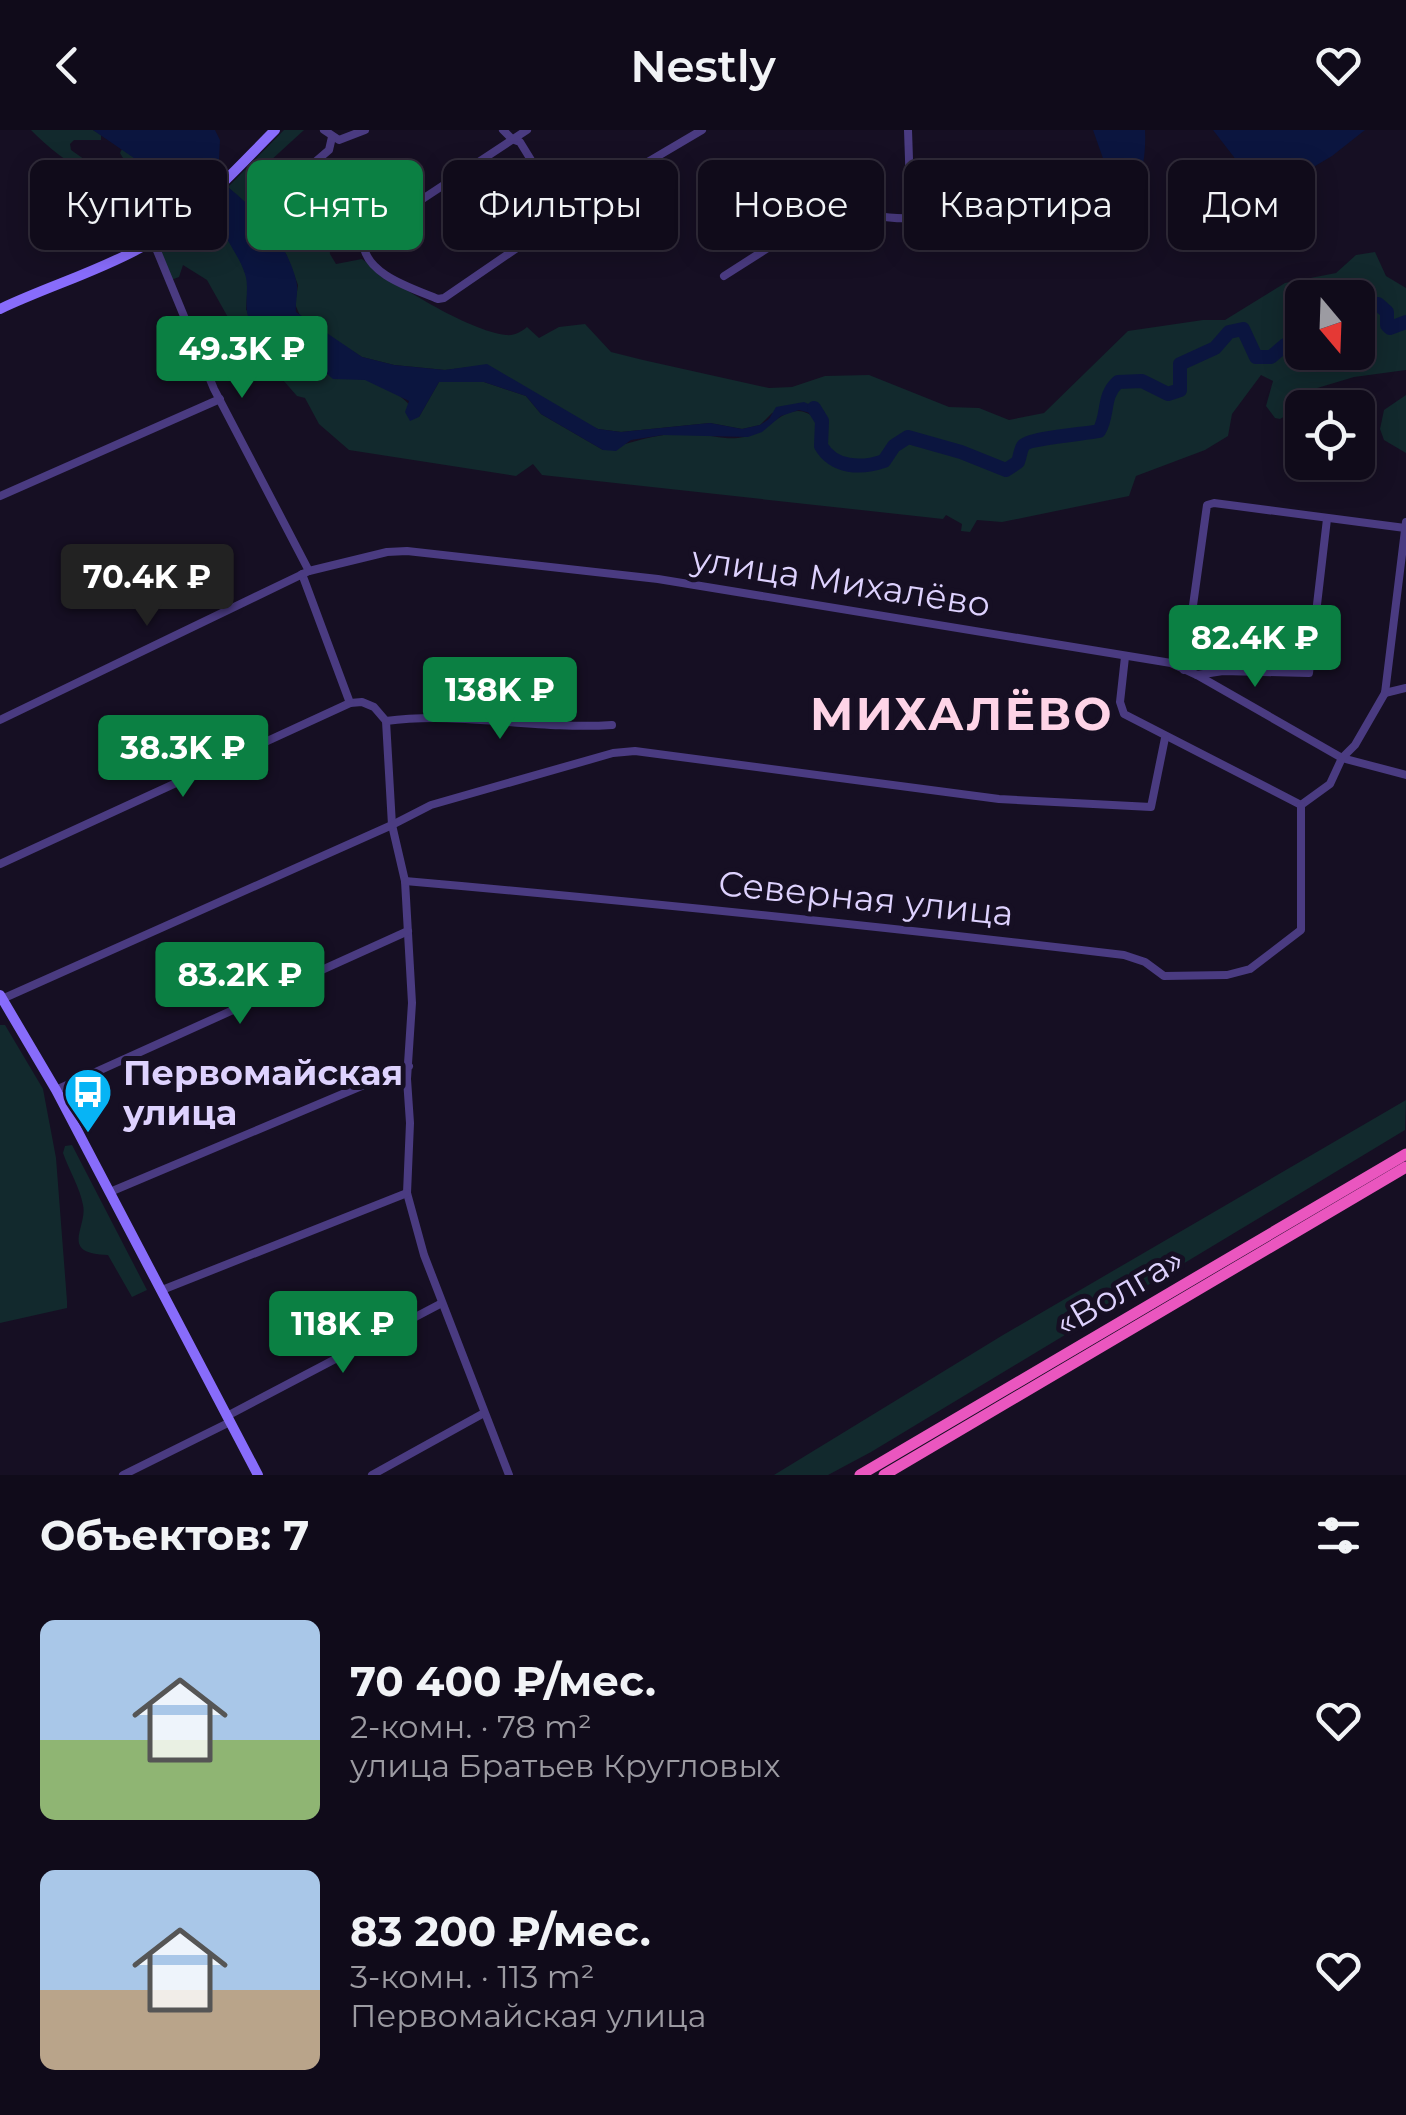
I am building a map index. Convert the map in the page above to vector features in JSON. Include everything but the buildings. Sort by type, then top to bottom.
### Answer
[{"type":"highway","name":"«Волга»","points":[[860,1475],[1406,1154]]},
{"type":"highway","name":"«Волга»","points":[[884,1475],[1406,1167]]},
{"type":"main road","points":[[227,179],[276,130]]},
{"type":"main road","points":[[0,309],[134,250]]},
{"type":"main road","points":[[1,997],[56,1090],[258,1475]]},
{"type":"street","points":[[324,130],[339,140],[366,130]]},
{"type":"street","points":[[503,130],[520,142],[531,160]]},
{"type":"street","points":[[481,160],[528,130]]},
{"type":"street","points":[[652,160],[702,130]]},
{"type":"street","points":[[724,276],[820,214],[834,211],[895,220],[911,218],[908,130]]},
{"type":"street","points":[[318,160],[330,150],[332,138]]},
{"type":"street","points":[[443,184],[371,232],[363,243],[366,255],[388,277],[444,298],[515,250]]},
{"type":"street","points":[[156,250],[220,399],[305,572],[350,703]]},
{"type":"street","points":[[0,496],[220,399]]},
{"type":"street","points":[[1125,656],[1120,702],[1124,714],[1301,806],[1330,784],[1384,693],[1406,525],[1207,505],[1184,670]]},
{"type":"street","points":[[1197,674],[1309,673],[1327,519]]},
{"type":"street","name":"улица Михалёво","points":[[0,720],[305,572],[398,550],[658,579],[1171,663],[1197,674],[1342,758],[1406,775]]},
{"type":"street","points":[[1384,693],[1406,688]]},
{"type":"street","points":[[0,864],[350,703],[362,702],[386,721],[392,825],[405,881],[412,1003],[407,1193],[442,1304],[509,1475]]},
{"type":"street","points":[[386,721],[428,717],[574,728],[612,726]]},
{"type":"street","points":[[1,997],[431,805],[613,753],[635,750],[982,798],[1151,807],[1165,738]]},
{"type":"street","name":"Северная улица","points":[[405,881],[705,908],[1124,955],[1174,978],[1240,973],[1301,930],[1301,806]]},
{"type":"street","points":[[56,1090],[408,931]]},
{"type":"street","points":[[110,1192],[409,1066]]},
{"type":"street","points":[[162,1290],[407,1193]]},
{"type":"street","points":[[123,1475],[442,1304]]},
{"type":"street","points":[[372,1475],[484,1414]]},
{"type":"green space","points":[[31,130],[93,130],[101,135],[101,140],[74,140],[70,144],[71,150],[85,160],[66,160]]},
{"type":"green space","points":[[284,130],[304,130],[271,160],[255,160]]},
{"type":"green space","points":[[122,149],[138,160],[124,160]]},
{"type":"green space","points":[[247,168],[247,206],[228,187]]},
{"type":"green space","points":[[227,236],[248,280],[246,310],[303,346],[326,373],[384,386],[408,403],[419,417],[439,382],[484,382],[526,396],[541,414],[603,450],[672,434],[744,437],[791,412],[809,414],[819,422],[819,407],[772,413],[760,425],[742,429],[710,423],[621,432],[598,429],[487,365],[445,370],[362,357],[301,318],[295,304],[298,285],[283,250],[330,250],[336,264],[362,259],[431,305],[490,332],[512,335],[527,327],[539,338],[559,327],[585,324],[611,352],[769,388],[792,387],[825,376],[869,375],[949,407],[979,408],[1009,420],[1044,413],[1128,331],[1225,320],[1285,283],[1285,370],[1375,370],[1375,280],[1300,280],[1336,273],[1356,255],[1375,252],[1386,276],[1406,288],[1406,370],[1354,377],[1314,390],[1285,390],[1285,416],[1280,419],[1266,406],[1273,381],[1261,375],[1232,414],[1228,436],[1205,450],[1136,476],[1129,496],[1002,522],[977,520],[970,532],[961,531],[962,524],[946,515],[943,519],[542,475],[533,464],[516,476],[349,450],[319,424],[305,398],[297,396],[283,380],[274,379],[248,353],[207,280],[183,265],[179,277],[171,280],[159,250],[227,250]]},
{"type":"green space","points":[[1406,395],[1406,453],[1384,440],[1380,429],[1384,410]]},
{"type":"green space","points":[[0,1025],[5,1025],[43,1089],[56,1158],[67,1308],[0,1323]]},
{"type":"green space","points":[[1406,1100],[1405,1130],[871,1452],[828,1475],[774,1475],[1003,1335]]},
{"type":"green space","points":[[72,1145],[147,1290],[132,1297],[108,1255],[84,1250],[79,1245],[83,1205],[63,1153],[65,1146]]},
{"type":"shaded area","points":[[93,130],[215,130],[220,140],[219,160],[137,160]]},
{"type":"shaded area","points":[[1093,130],[1145,130],[1143,160],[1104,160]]},
{"type":"shaded area","points":[[1213,130],[1365,130],[1315,166],[1315,160],[1236,160]]},
{"type":"shaded area","points":[[227,187],[247,204],[247,250],[285,251],[297,284],[296,312],[362,357],[445,370],[487,364],[598,429],[621,432],[710,423],[742,429],[760,425],[776,407],[804,402],[824,411],[826,422],[799,410],[781,416],[762,432],[748,437],[663,435],[631,440],[616,451],[603,450],[541,414],[526,396],[484,382],[439,382],[419,417],[410,421],[405,412],[409,401],[365,380],[333,379],[326,373],[322,360],[303,345],[272,340],[260,333],[248,315],[242,265],[227,238]]},
{"type":"waterway","points":[[1375,305],[1387,312],[1390,328],[1406,322]]},
{"type":"waterway","points":[[814,408],[822,421],[821,446],[841,463],[857,466],[884,461],[894,446],[908,437],[1006,470],[1018,462],[1027,443],[1099,431],[1110,393],[1118,382],[1142,381],[1168,394],[1180,390],[1180,364],[1215,348],[1229,332],[1243,329],[1256,357],[1271,357],[1285,345]]},
{"type":"place","name":"Первомайская улица","points":[[88,1134]]},
{"type":"district","name":"МИХАЛЁВО","points":[[962,713]]}]
